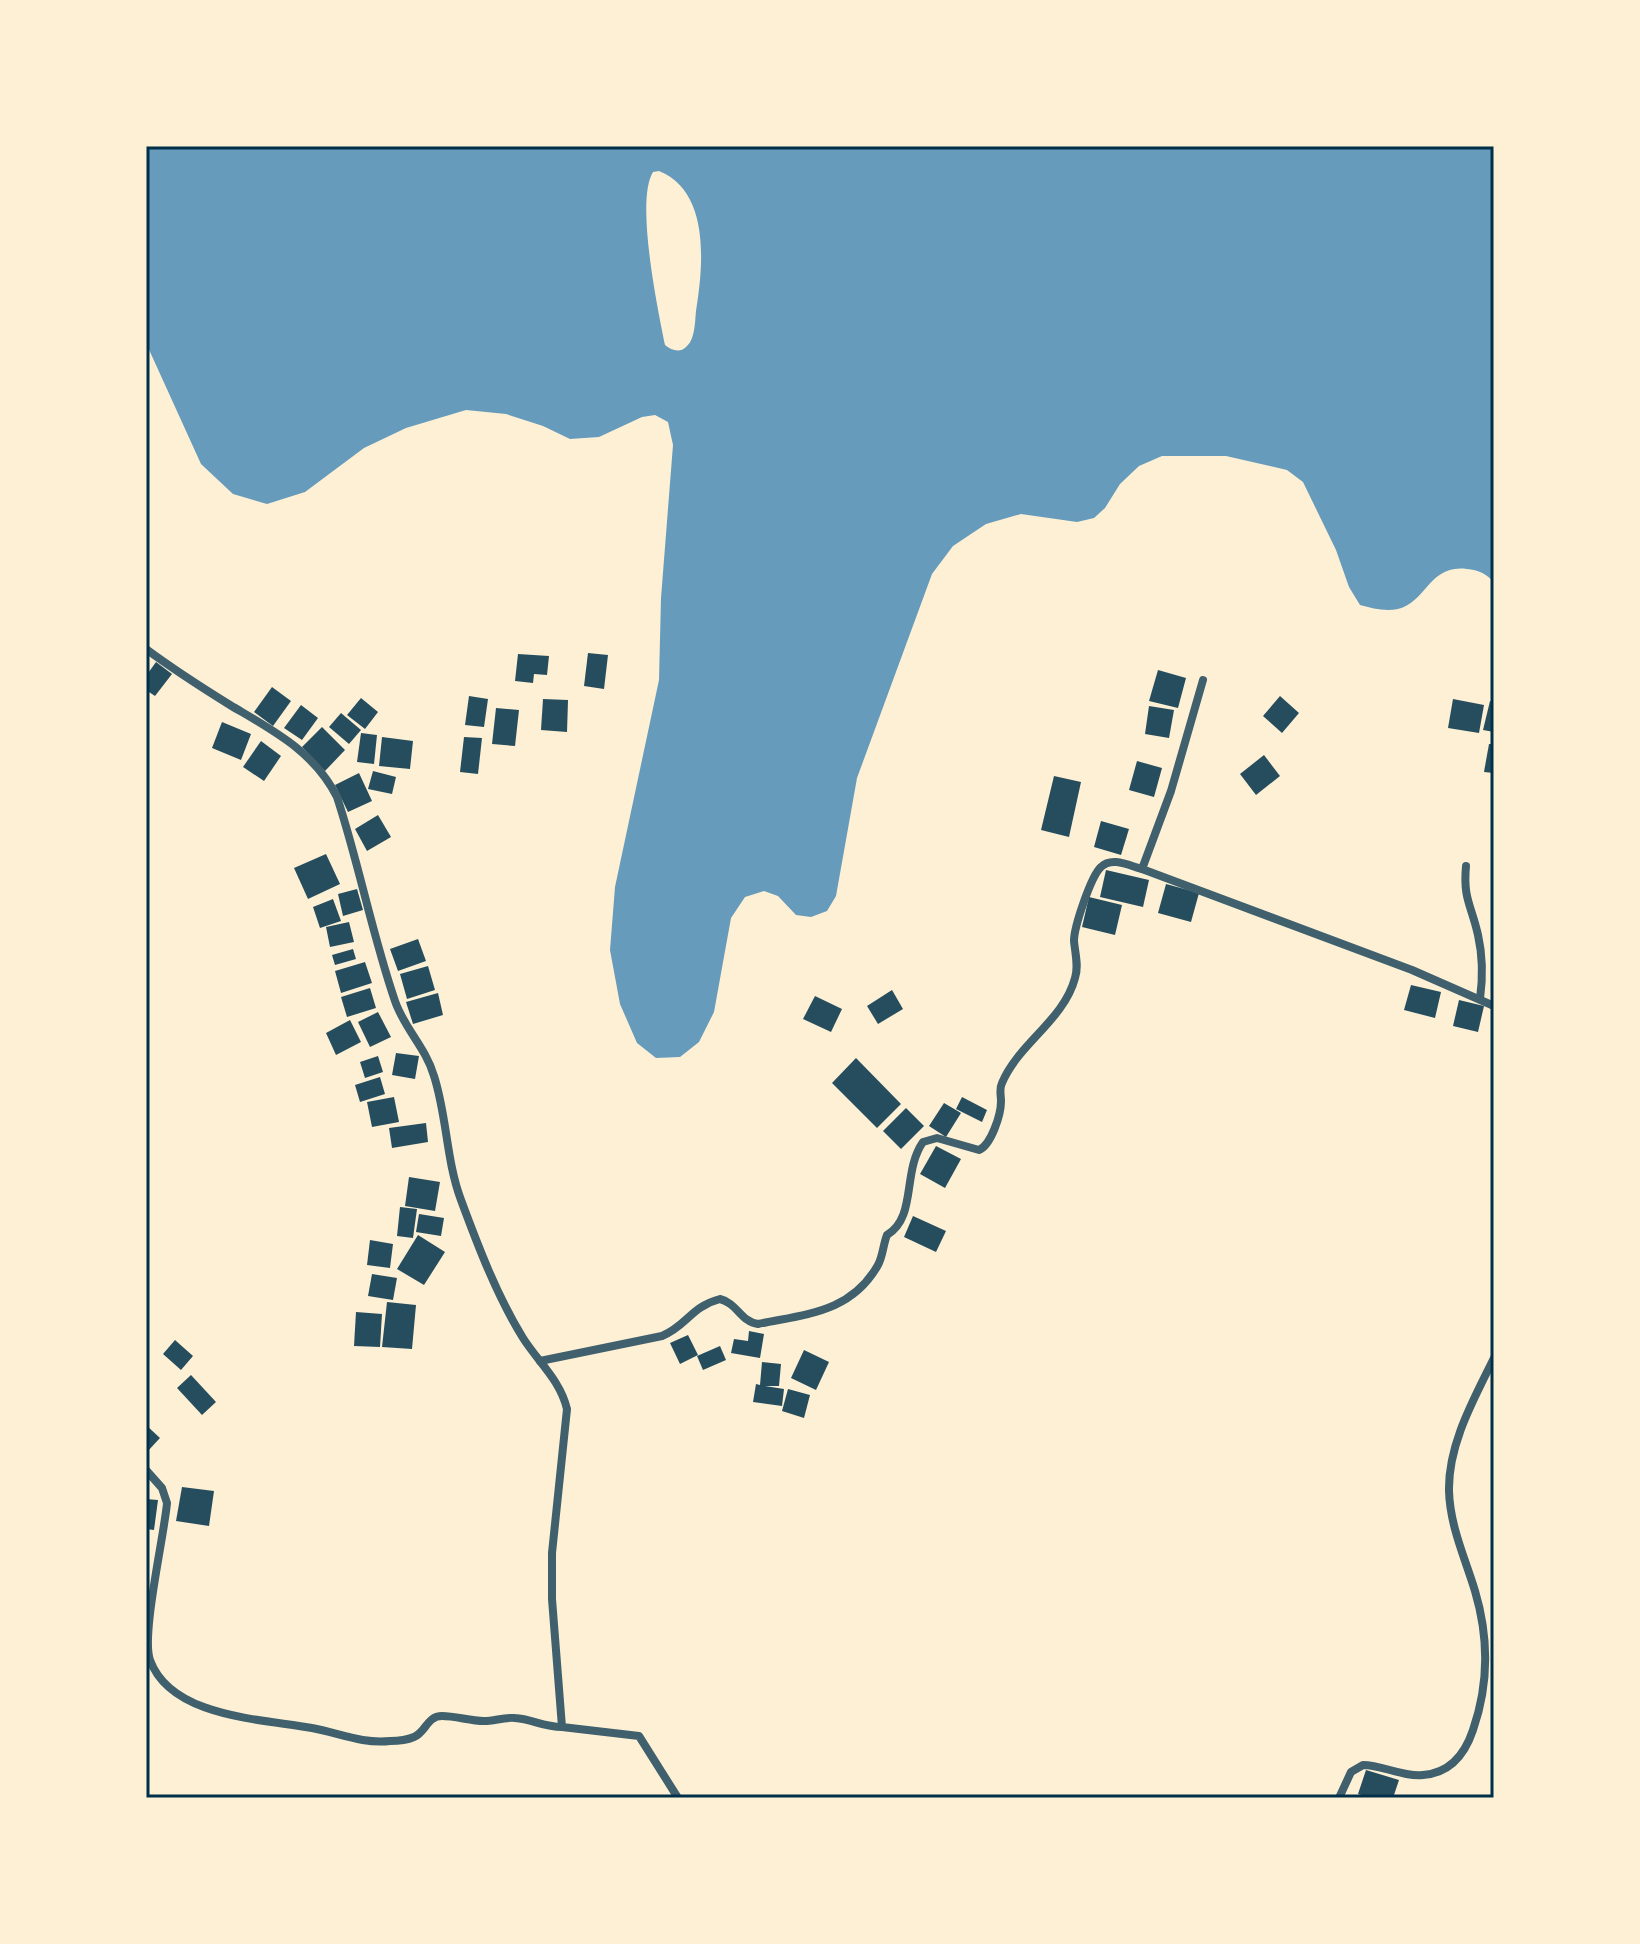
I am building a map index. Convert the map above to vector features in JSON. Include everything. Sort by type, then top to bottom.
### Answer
[{"type":"street","points":[[146,649],[289,741],[312,759],[330,782],[356,855],[396,1005],[429,1060],[435,1079],[460,1197],[511,1316],[540,1361],[558,1382],[567,1409],[552,1553],[552,1599],[562,1727]]},
{"type":"street","points":[[1142,869],[1171,791],[1203,680]]},
{"type":"street","points":[[540,1361],[662,1336],[676,1330],[696,1308],[720,1299],[729,1301],[753,1324],[816,1313],[842,1302],[870,1276],[878,1264],[885,1238],[902,1221],[911,1167],[923,1142],[937,1138],[979,1150],[987,1145],[1000,1110],[1002,1082],[1032,1040],[1062,1006],[1076,977],[1074,936],[1099,869],[1105,863],[1114,862],[1142,869],[1412,970],[1494,1006]]},
{"type":"street","points":[[1466,866],[1465,893],[1478,935],[1483,971],[1480,999]]},
{"type":"street","points":[[1339,1798],[1351,1772],[1363,1765],[1420,1776],[1440,1772],[1467,1748],[1484,1699],[1484,1628],[1451,1510],[1450,1469],[1460,1434],[1494,1358]]},
{"type":"street","points":[[146,1470],[162,1488],[167,1503],[152,1607],[149,1658],[163,1680],[186,1698],[259,1722],[309,1727],[364,1742],[389,1742],[414,1737],[430,1720],[442,1716],[485,1721],[517,1718],[543,1726],[639,1736],[678,1798]]},
{"type":"water","points":[[146,146],[1494,146],[1494,583],[1479,571],[1454,569],[1444,572],[1416,599],[1398,609],[1383,610],[1360,605],[1349,587],[1336,550],[1303,482],[1287,470],[1226,456],[1162,456],[1139,466],[1120,484],[1105,508],[1094,518],[1077,522],[1021,514],[986,524],[953,546],[932,574],[857,778],[836,896],[827,911],[811,917],[796,915],[778,896],[764,891],[745,897],[731,918],[714,1012],[699,1042],[680,1057],[656,1058],[637,1043],[620,1004],[610,950],[615,887],[659,680],[661,598],[673,445],[668,422],[655,415],[642,417],[599,437],[570,439],[506,414],[466,410],[406,428],[364,448],[305,492],[267,504],[233,494],[201,464],[146,343]],"holes":[[[659,171],[676,181],[688,196],[695,213],[701,253],[693,334],[690,343],[679,350],[665,345],[650,256],[646,206],[653,172]]]},
{"type":"building","points":[[588,653],[608,655],[604,689],[584,686]]},
{"type":"building","points":[[518,654],[549,656],[547,675],[534,674],[533,683],[515,681]]},
{"type":"building","points":[[156,662],[172,674],[155,696],[146,690],[146,676]]},
{"type":"building","points":[[1158,670],[1186,678],[1178,708],[1149,701]]},
{"type":"building","points":[[272,687],[291,701],[273,726],[254,712]]},
{"type":"building","points":[[469,696],[488,699],[484,727],[465,725]]},
{"type":"building","points":[[1280,696],[1299,713],[1282,733],[1263,716]]},
{"type":"building","points":[[361,698],[378,712],[365,729],[347,715]]},
{"type":"building","points":[[543,699],[568,700],[567,732],[541,730]]},
{"type":"building","points":[[1453,699],[1484,705],[1479,733],[1448,728]]},
{"type":"building","points":[[1490,701],[1494,702],[1494,732],[1483,730]]},
{"type":"building","points":[[301,705],[318,718],[302,740],[284,728]]},
{"type":"building","points":[[1149,706],[1174,710],[1169,738],[1145,734]]},
{"type":"building","points":[[496,708],[519,710],[515,746],[492,744]]},
{"type":"building","points":[[341,713],[361,730],[349,744],[329,727]]},
{"type":"building","points":[[222,722],[251,734],[241,760],[212,748]]},
{"type":"building","points":[[322,727],[345,750],[325,771],[302,747]]},
{"type":"building","points":[[361,733],[377,735],[374,764],[357,762]]},
{"type":"building","points":[[382,737],[413,741],[410,769],[379,766]]},
{"type":"building","points":[[464,737],[482,738],[478,774],[460,772]]},
{"type":"building","points":[[261,741],[281,756],[264,781],[243,767]]},
{"type":"building","points":[[1489,744],[1494,744],[1494,773],[1484,772]]},
{"type":"building","points":[[1264,755],[1280,776],[1256,795],[1240,774]]},
{"type":"building","points":[[1137,761],[1162,768],[1154,797],[1129,790]]},
{"type":"building","points":[[373,771],[396,777],[392,794],[368,789]]},
{"type":"building","points":[[359,773],[372,801],[348,812],[335,785]]},
{"type":"building","points":[[1054,776],[1081,782],[1069,837],[1041,830]]},
{"type":"building","points":[[378,815],[391,837],[367,851],[355,829]]},
{"type":"building","points":[[1101,821],[1129,829],[1121,855],[1094,847]]},
{"type":"building","points":[[326,854],[340,884],[308,899],[294,868]]},
{"type":"building","points":[[1106,870],[1149,880],[1143,907],[1100,897]]},
{"type":"building","points":[[1166,884],[1199,893],[1191,922],[1158,913]]},
{"type":"building","points":[[357,889],[363,910],[343,916],[338,894]]},
{"type":"building","points":[[1089,897],[1122,905],[1115,935],[1082,927]]},
{"type":"building","points":[[333,899],[341,921],[320,928],[313,907]]},
{"type":"building","points":[[349,922],[354,942],[330,947],[326,927]]},
{"type":"building","points":[[418,939],[426,961],[398,971],[390,949]]},
{"type":"building","points":[[353,949],[356,959],[335,965],[332,955]]},
{"type":"building","points":[[365,962],[372,983],[341,993],[335,971]]},
{"type":"building","points":[[428,966],[435,990],[407,999],[400,974]]},
{"type":"building","points":[[1411,985],[1441,992],[1435,1018],[1404,1010]]},
{"type":"building","points":[[370,988],[376,1008],[347,1017],[341,997]]},
{"type":"building","points":[[892,990],[903,1009],[878,1024],[867,1006]]},
{"type":"building","points":[[438,993],[443,1015],[413,1024],[406,1002]]},
{"type":"building","points":[[815,996],[842,1009],[831,1032],[803,1019]]},
{"type":"building","points":[[1459,1000],[1484,1006],[1478,1032],[1453,1026]]},
{"type":"building","points":[[378,1012],[391,1037],[370,1047],[358,1022]]},
{"type":"building","points":[[350,1020],[361,1042],[336,1055],[326,1033]]},
{"type":"building","points":[[396,1053],[419,1056],[415,1079],[392,1075]]},
{"type":"building","points":[[378,1056],[383,1072],[365,1078],[360,1062]]},
{"type":"building","points":[[856,1058],[901,1104],[877,1128],[832,1083]]},
{"type":"building","points":[[380,1077],[385,1094],[360,1102],[355,1085]]},
{"type":"building","points":[[394,1097],[399,1122],[372,1127],[367,1102]]},
{"type":"building","points":[[962,1097],[987,1110],[982,1122],[956,1109]]},
{"type":"building","points":[[944,1103],[961,1113],[946,1137],[929,1126]]},
{"type":"building","points":[[906,1108],[924,1126],[901,1149],[883,1131]]},
{"type":"building","points":[[426,1123],[428,1142],[392,1148],[389,1128]]},
{"type":"building","points":[[936,1146],[961,1159],[945,1188],[920,1174]]},
{"type":"building","points":[[409,1177],[440,1182],[435,1211],[405,1206]]},
{"type":"building","points":[[400,1207],[417,1209],[413,1238],[397,1236]]},
{"type":"building","points":[[419,1214],[444,1218],[441,1236],[416,1232]]},
{"type":"building","points":[[913,1216],[946,1231],[936,1252],[904,1237]]},
{"type":"building","points":[[418,1235],[445,1252],[424,1285],[397,1269]]},
{"type":"building","points":[[370,1240],[393,1244],[390,1268],[367,1265]]},
{"type":"building","points":[[372,1274],[397,1278],[393,1300],[368,1296]]},
{"type":"building","points":[[387,1302],[416,1305],[412,1349],[382,1347]]},
{"type":"building","points":[[356,1312],[382,1314],[380,1347],[354,1346]]},
{"type":"building","points":[[749,1331],[764,1334],[760,1358],[731,1353],[734,1339],[748,1341]]},
{"type":"building","points":[[688,1335],[698,1355],[680,1364],[670,1343]]},
{"type":"building","points":[[175,1340],[193,1356],[181,1370],[163,1354]]},
{"type":"building","points":[[720,1346],[726,1360],[703,1370],[697,1356]]},
{"type":"building","points":[[804,1350],[829,1362],[816,1390],[791,1378]]},
{"type":"building","points":[[762,1362],[781,1364],[779,1386],[765,1386],[784,1389],[782,1406],[753,1402],[756,1384],[760,1385]]},
{"type":"building","points":[[191,1375],[216,1402],[202,1415],[177,1388]]},
{"type":"building","points":[[788,1389],[810,1395],[804,1418],[782,1411]]},
{"type":"building","points":[[146,1425],[160,1438],[146,1453]]},
{"type":"building","points":[[182,1487],[214,1491],[209,1526],[176,1521]]},
{"type":"building","points":[[146,1499],[158,1500],[154,1530],[146,1529]]},
{"type":"building","points":[[1366,1770],[1399,1780],[1393,1798],[1371,1798],[1358,1794]]}]
